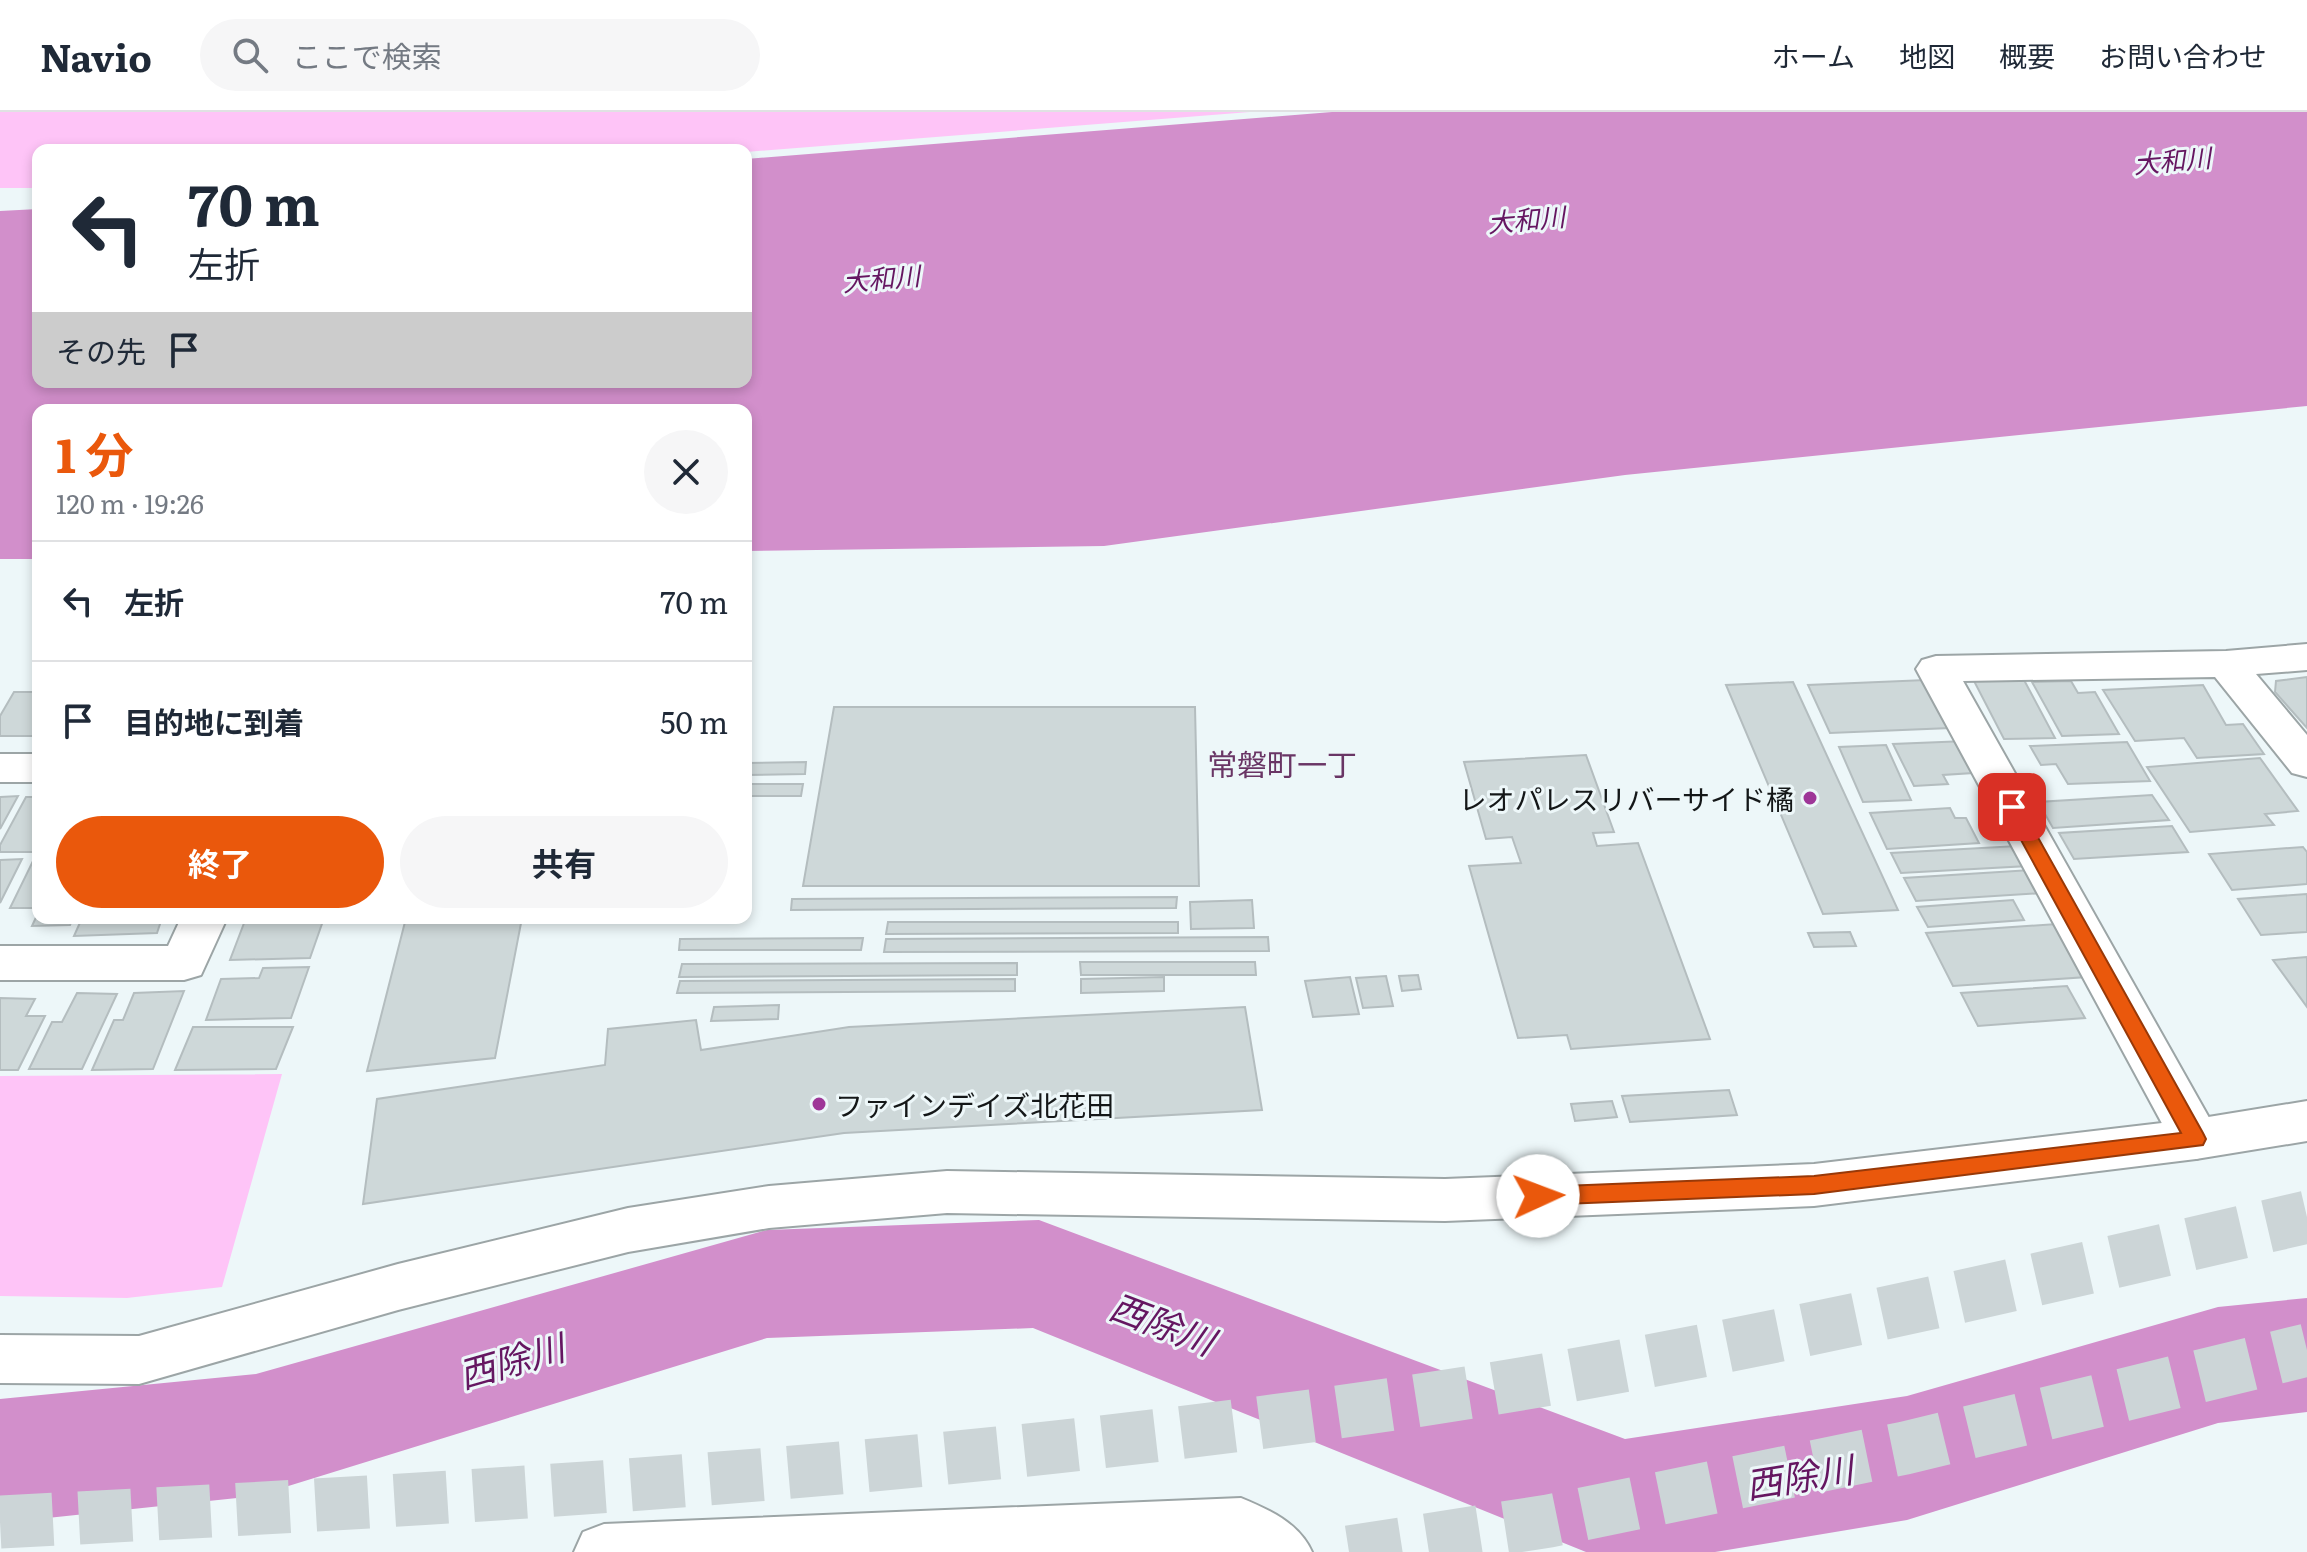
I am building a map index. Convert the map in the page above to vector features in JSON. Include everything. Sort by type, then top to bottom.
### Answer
[{"type":"street","points":[[2196,1139],[1936,669],[2226,664],[2307,657]]},
{"type":"street","points":[[2226,664],[2307,763]]},
{"type":"street","points":[[0,768],[32,768]]},
{"type":"street","points":[[0,963],[184,963],[201,924]]},
{"type":"street","points":[[0,1359],[139,1360],[398,1287],[597,1238],[769,1207],[947,1192],[1445,1200],[1814,1185],[2196,1139],[2307,1121]]},
{"type":"street","points":[[604,1552],[1241,1526],[1282,1552]]},
{"type":"shaded area","points":[[0,112],[1250,112],[752,152],[752,144],[32,144],[32,188],[0,188]]},
{"type":"shaded area","points":[[282,1074],[222,1287],[127,1298],[0,1296],[0,1076]]},
{"type":"water","name":"大和川","points":[[1332,112],[2307,112],[2307,406],[1625,475],[1104,546],[752,551],[752,404],[32,404],[32,559],[0,559],[0,211],[32,209],[32,388],[752,388],[752,159]]},
{"type":"building","points":[[2307,677],[2307,728],[2275,692],[2276,681]]},
{"type":"building","points":[[1926,680],[1950,728],[1830,733],[1808,685]]},
{"type":"building","points":[[2024,680],[2055,738],[2004,739],[1974,681]]},
{"type":"building","points":[[2071,681],[2078,693],[2095,692],[2119,734],[2062,736],[2032,682]]},
{"type":"building","name":"レオパレスリバーサイド橘","points":[[1793,682],[1898,910],[1823,914],[1726,685]]},
{"type":"building","points":[[2203,685],[2226,725],[2243,724],[2264,754],[2197,758],[2184,738],[2135,741],[2103,690]]},
{"type":"building","points":[[14,692],[32,692],[32,736],[0,736],[0,716]]},
{"type":"building","points":[[834,707],[1195,707],[1199,886],[803,886]]},
{"type":"building","points":[[1966,741],[1973,773],[1943,775],[1948,784],[1914,786],[1893,744]]},
{"type":"building","points":[[2127,742],[2150,781],[2068,784],[2056,764],[2041,765],[2030,746]]},
{"type":"building","points":[[1886,745],[1911,800],[1863,802],[1839,747]]},
{"type":"building","points":[[1586,755],[1614,832],[1593,833],[1597,846],[1638,843],[1710,1039],[1571,1049],[1567,1035],[1518,1038],[1469,866],[1521,863],[1512,837],[1486,839],[1464,762]]},
{"type":"building","points":[[2260,758],[2298,811],[2265,814],[2274,825],[2190,832],[2147,767]]},
{"type":"building","points":[[806,762],[805,774],[752,775],[752,763]]},
{"type":"building","points":[[752,784],[803,784],[801,796],[752,796]]},
{"type":"building","points":[[2152,795],[2169,820],[2053,828],[2038,802]]},
{"type":"building","points":[[18,796],[0,829],[0,797]]},
{"type":"building","points":[[26,797],[32,797],[32,852],[0,852],[0,845]]},
{"type":"building","points":[[1950,808],[1955,818],[1966,818],[1979,843],[1887,849],[1870,813]]},
{"type":"building","points":[[2172,826],[2188,852],[2074,859],[2059,833]]},
{"type":"building","points":[[2018,846],[2028,866],[1901,873],[1891,853]]},
{"type":"building","points":[[2303,847],[2307,852],[2307,884],[2232,890],[2209,854]]},
{"type":"building","points":[[22,859],[0,903],[0,860]]},
{"type":"building","points":[[32,863],[32,908],[10,908]]},
{"type":"building","points":[[2031,870],[2043,893],[1916,901],[1904,878]]},
{"type":"building","points":[[2307,894],[2307,932],[2261,935],[2238,899]]},
{"type":"building","points":[[1177,897],[1176,908],[791,910],[792,899]]},
{"type":"building","points":[[1252,900],[1254,928],[1191,929],[1190,902]]},
{"type":"building","points":[[2013,900],[2024,920],[1928,927],[1917,907]]},
{"type":"building","points":[[888,922],[1178,922],[1178,933],[886,934]]},
{"type":"building","points":[[33,924],[70,924],[70,925]]},
{"type":"building","points":[[79,924],[160,924],[157,933],[74,936]]},
{"type":"building","points":[[244,924],[322,924],[310,958],[230,960]]},
{"type":"building","points":[[404,924],[521,924],[495,1058],[367,1071]]},
{"type":"building","points":[[2057,924],[2087,977],[1953,986],[1926,933]]},
{"type":"building","points":[[1850,932],[1856,946],[1814,947],[1808,933]]},
{"type":"building","points":[[1268,937],[1269,951],[884,952],[886,939]]},
{"type":"building","points":[[863,938],[861,950],[679,950],[680,939]]},
{"type":"building","points":[[2307,957],[2307,1007],[2273,960]]},
{"type":"building","points":[[1080,962],[1255,962],[1256,975],[1081,975]]},
{"type":"building","points":[[1017,963],[1017,975],[679,977],[682,964]]},
{"type":"building","points":[[309,967],[291,1018],[206,1020],[221,979],[259,978],[263,968]]},
{"type":"building","points":[[1418,975],[1421,989],[1402,991],[1399,976]]},
{"type":"building","points":[[1386,976],[1393,1006],[1363,1008],[1356,978]]},
{"type":"building","points":[[1164,977],[1164,991],[1081,993],[1081,979]]},
{"type":"building","points":[[1350,977],[1359,1014],[1313,1017],[1305,981]]},
{"type":"building","points":[[1015,979],[1015,991],[677,993],[680,981]]},
{"type":"building","points":[[2067,986],[2085,1018],[1978,1026],[1961,993]]},
{"type":"building","points":[[184,991],[153,1069],[92,1070],[114,1020],[123,1020],[134,993]]},
{"type":"building","points":[[77,993],[117,994],[82,1069],[29,1069],[52,1022],[62,1022]]},
{"type":"building","points":[[0,998],[35,999],[26,1016],[45,1016],[18,1070],[0,1070]]},
{"type":"building","points":[[779,1005],[778,1019],[711,1021],[714,1007]]},
{"type":"building","name":"ファインデイズ北花田","points":[[1245,1007],[1262,1110],[844,1133],[363,1204],[377,1099],[605,1065],[608,1029],[696,1020],[701,1050],[849,1027]]},
{"type":"building","points":[[193,1027],[293,1027],[276,1069],[175,1070]]},
{"type":"building","points":[[1729,1090],[1737,1115],[1630,1122],[1622,1096]]},
{"type":"building","points":[[1612,1101],[1617,1117],[1575,1121],[1571,1104]]},
{"type":"waterway","name":"西除川","points":[[0,1461],[256,1435],[767,1284],[1039,1274],[1625,1503],[1907,1458],[2218,1365],[2307,1355]]},
{"type":"tunnel","points":[[0,1522],[351,1503],[702,1479],[877,1465],[1227,1427],[1401,1403],[1629,1365],[1968,1295],[2307,1217]]},
{"type":"tunnel","points":[[1349,1552],[1549,1521],[1905,1448],[2307,1350]]},
{"type":"place","name":"レオパレスリバーサイド橘","points":[[1810,798]]},
{"type":"place","name":"ファインデイズ北花田","points":[[819,1104]]},
{"type":"district","name":"常磐町一丁","points":[[1282,763]]},
{"type":"route","points":[[1538,1196],[1814,1185],[2196,1139],[2012,807]]}]
